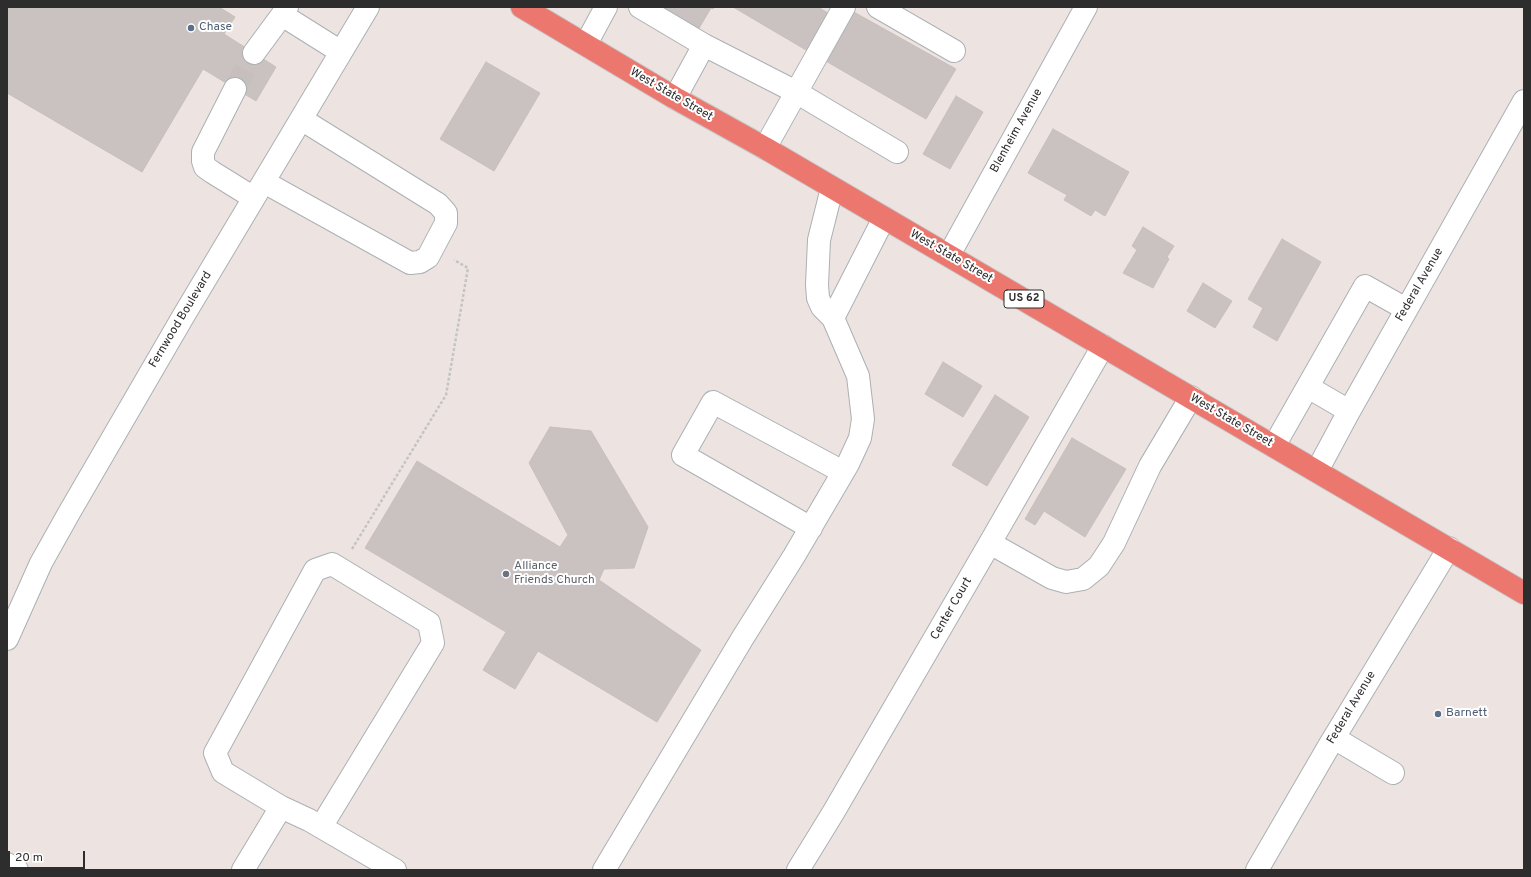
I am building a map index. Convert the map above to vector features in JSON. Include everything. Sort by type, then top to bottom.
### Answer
[{"type":"highway","name":"West State Street","points":[[522,7],[675,98],[765,148],[1524,593]]},
{"type":"street","name":"Fernwood Boulevard","points":[[7,640],[41,563],[69,512],[368,7]]},
{"type":"street","points":[[586,44],[606,7]]},
{"type":"street","points":[[640,7],[704,45],[796,92],[897,152]]},
{"type":"street","points":[[765,148],[844,7]]},
{"type":"street","points":[[878,7],[954,51]]},
{"type":"street","name":"Blenheim Avenue","points":[[949,256],[1086,7]]},
{"type":"street","points":[[254,53],[284,11],[341,52]]},
{"type":"street","points":[[675,98],[704,45]]},
{"type":"street","points":[[235,89],[203,152],[205,167],[259,190],[410,264],[427,254],[446,223],[446,213],[438,204],[301,119]]},
{"type":"street","name":"Federal Avenue","points":[[1317,471],[1406,309],[1524,101]]},
{"type":"street","points":[[604,870],[742,639],[794,556],[843,472],[860,438],[863,419],[858,376],[832,318],[822,307],[818,298],[817,285],[819,240],[832,188]]},
{"type":"street","points":[[832,318],[884,218]]},
{"type":"street","points":[[1274,446],[1365,286],[1406,309]]},
{"type":"street","name":"Center Court","points":[[798,870],[833,813],[1103,346]]},
{"type":"street","points":[[1308,387],[1349,411]]},
{"type":"street","points":[[990,543],[1052,578],[1066,582],[1083,579],[1099,566],[1114,543],[1150,466],[1191,397]]},
{"type":"street","points":[[810,528],[683,455],[710,408],[714,402],[843,472]]},
{"type":"street","name":"Federal Avenue","points":[[1257,870],[1334,738],[1449,548]]},
{"type":"street","points":[[321,827],[432,643],[428,624],[332,564],[315,570],[215,753],[222,772],[281,807],[321,827],[395,870]]},
{"type":"street","points":[[1334,738],[1393,773]]},
{"type":"street","points":[[243,870],[281,807]]},
{"type":"street","points":[[7,864],[17,870]]},
{"type":"path","points":[[340,569],[446,395],[468,268],[427,254]]},
{"type":"building","points":[[7,7],[219,7],[235,17],[224,34],[276,67],[256,101],[203,69],[142,172],[7,93]]},
{"type":"building","points":[[659,7],[714,7],[713,9],[711,8],[698,30]]},
{"type":"building","points":[[733,7],[818,7],[828,13],[806,50]]},
{"type":"building","points":[[852,11],[956,69],[926,119],[824,60]]},
{"type":"building","points":[[486,62],[540,93],[494,171],[440,139]]},
{"type":"building","points":[[956,96],[983,112],[950,169],[923,154]]},
{"type":"building","points":[[1053,129],[1129,172],[1105,216],[1095,210],[1091,216],[1064,200],[1067,195],[1028,173]]},
{"type":"building","points":[[1143,227],[1174,246],[1167,257],[1169,259],[1153,288],[1123,273],[1137,250],[1132,246]]},
{"type":"building","points":[[1282,239],[1321,262],[1277,341],[1253,327],[1263,308],[1248,299]]},
{"type":"building","points":[[1203,283],[1232,301],[1215,328],[1187,311]]},
{"type":"building","points":[[943,362],[982,386],[963,417],[925,394]]},
{"type":"building","points":[[995,395],[1029,417],[987,486],[952,465]]},
{"type":"building","name":"Alliance Friends Church","points":[[550,427],[591,431],[648,527],[634,568],[604,569],[599,580],[701,650],[657,722],[538,651],[515,689],[483,670],[506,632],[365,548],[417,461],[560,547],[568,535],[529,463]]},
{"type":"building","points":[[1072,438],[1126,469],[1085,537],[1044,511],[1035,525],[1025,519]]},
{"type":"tunnel","points":[[235,89],[254,53]]},
{"type":"place","name":"Chase","points":[[191,28]]},
{"type":"place","name":"Alliance Friends Church","points":[[506,574]]},
{"type":"place","name":"Barnett","points":[[1438,714]]}]
